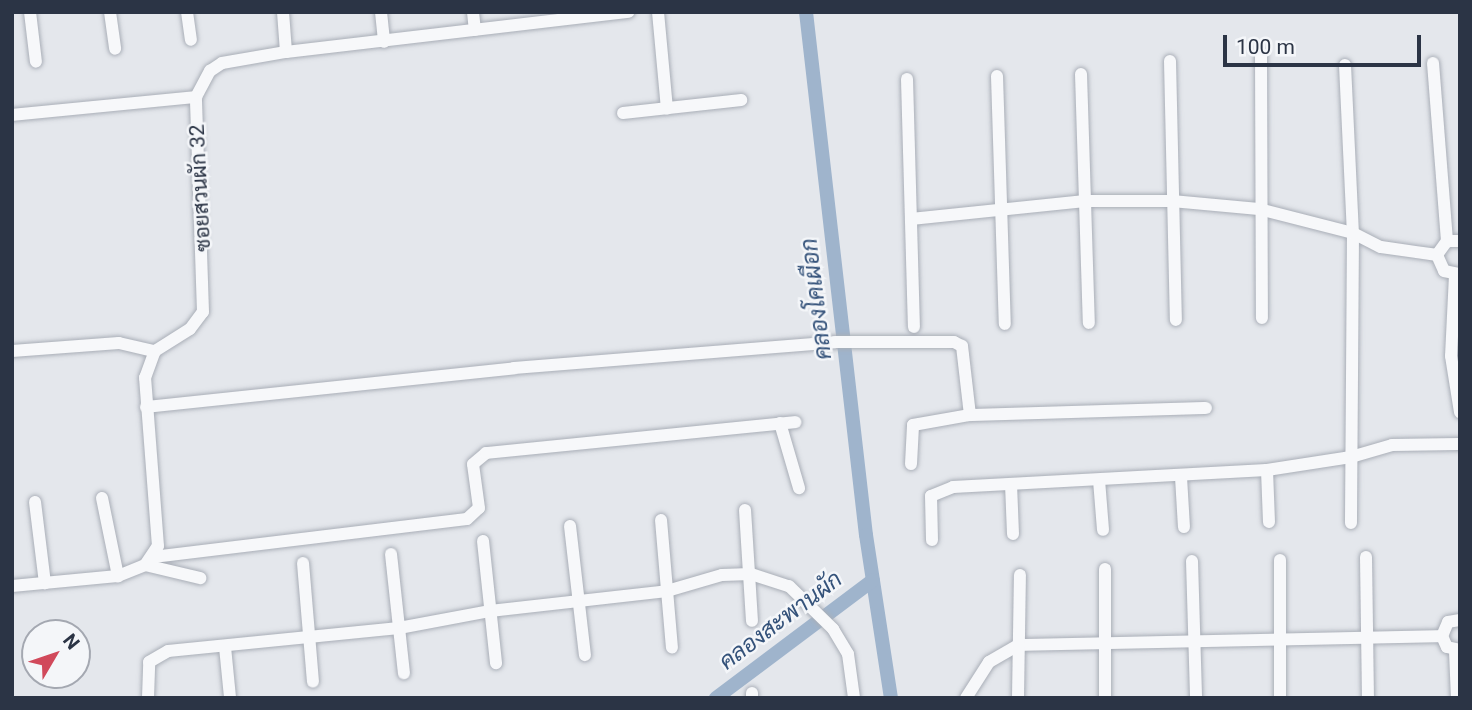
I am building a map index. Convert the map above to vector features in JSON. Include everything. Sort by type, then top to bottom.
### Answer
[{"type":"street","points":[[30,12],[36,62]]},
{"type":"street","points":[[110,12],[115,49]]},
{"type":"street","points":[[187,12],[191,40]]},
{"type":"street","points":[[283,12],[286,52]]},
{"type":"street","points":[[381,12],[384,42]]},
{"type":"street","points":[[472,12],[475,30]]},
{"type":"street","name":"ซอยสวนผัก 32","points":[[155,351],[199,321],[205,299],[196,97],[202,81],[222,63],[286,52],[384,42],[547,18],[627,12]]},
{"type":"street","points":[[658,12],[667,109]]},
{"type":"street","points":[[1261,53],[1259,209],[1262,318]]},
{"type":"street","points":[[1170,61],[1176,320]]},
{"type":"street","points":[[911,219],[1085,201],[1172,201],[1259,209],[1353,233],[1381,247],[1437,255],[1453,241],[1433,63]]},
{"type":"street","points":[[1345,65],[1353,233],[1351,523]]},
{"type":"street","points":[[1081,74],[1088,323]]},
{"type":"street","points":[[998,76],[1005,324]]},
{"type":"street","points":[[907,79],[915,327]]},
{"type":"street","points":[[12,115],[196,97]]},
{"type":"street","points":[[623,113],[741,100]]},
{"type":"street","points":[[1437,255],[1444,271],[1458,274],[1451,356],[1460,412]]},
{"type":"street","points":[[146,407],[514,368],[835,342],[954,342],[962,346],[970,415]]},
{"type":"street","points":[[12,351],[120,343],[155,351],[145,378],[158,533],[149,561]]},
{"type":"street","points":[[911,464],[913,425],[970,415],[1206,408]]},
{"type":"street","points":[[12,586],[118,576],[149,561],[467,519],[479,508],[472,464],[486,453],[795,422]]},
{"type":"street","points":[[780,424],[799,488]]},
{"type":"street","points":[[932,540],[929,504],[939,490],[1267,470],[1351,457],[1415,441],[1460,443]]},
{"type":"street","points":[[1267,470],[1269,522]]},
{"type":"street","points":[[1181,477],[1184,527]]},
{"type":"street","points":[[1099,480],[1103,530]]},
{"type":"street","points":[[1011,484],[1013,534]]},
{"type":"street","points":[[102,498],[118,576]]},
{"type":"street","points":[[34,502],[45,583]]},
{"type":"street","points":[[745,510],[752,621]]},
{"type":"street","points":[[662,520],[672,648]]},
{"type":"street","points":[[570,526],[586,655]]},
{"type":"street","points":[[483,541],[496,663]]},
{"type":"street","points":[[391,554],[404,673]]},
{"type":"street","points":[[1366,557],[1368,698]]},
{"type":"street","points":[[1280,560],[1280,698]]},
{"type":"street","points":[[149,561],[200,578]]},
{"type":"street","points":[[1192,561],[1196,698]]},
{"type":"street","points":[[303,563],[313,682]]},
{"type":"street","points":[[1105,569],[1105,698]]},
{"type":"street","points":[[148,698],[147,671],[156,655],[399,628],[489,611],[667,591],[722,575],[751,574],[789,586],[809,601],[833,629],[848,654],[854,698]]},
{"type":"street","points":[[1018,698],[1020,575]]},
{"type":"street","points":[[1441,636],[1448,622],[1460,620]]},
{"type":"street","points":[[965,698],[989,662],[1019,645],[1107,646],[1441,636]]},
{"type":"street","points":[[1441,636],[1447,647],[1458,651],[1457,698]]},
{"type":"street","points":[[225,647],[230,697]]},
{"type":"waterway","name":"คลองโคเผือก","points":[[806,12],[866,535],[891,698]]},
{"type":"waterway","name":"คลองสะพานผัก","points":[[716,698],[873,580]]}]
